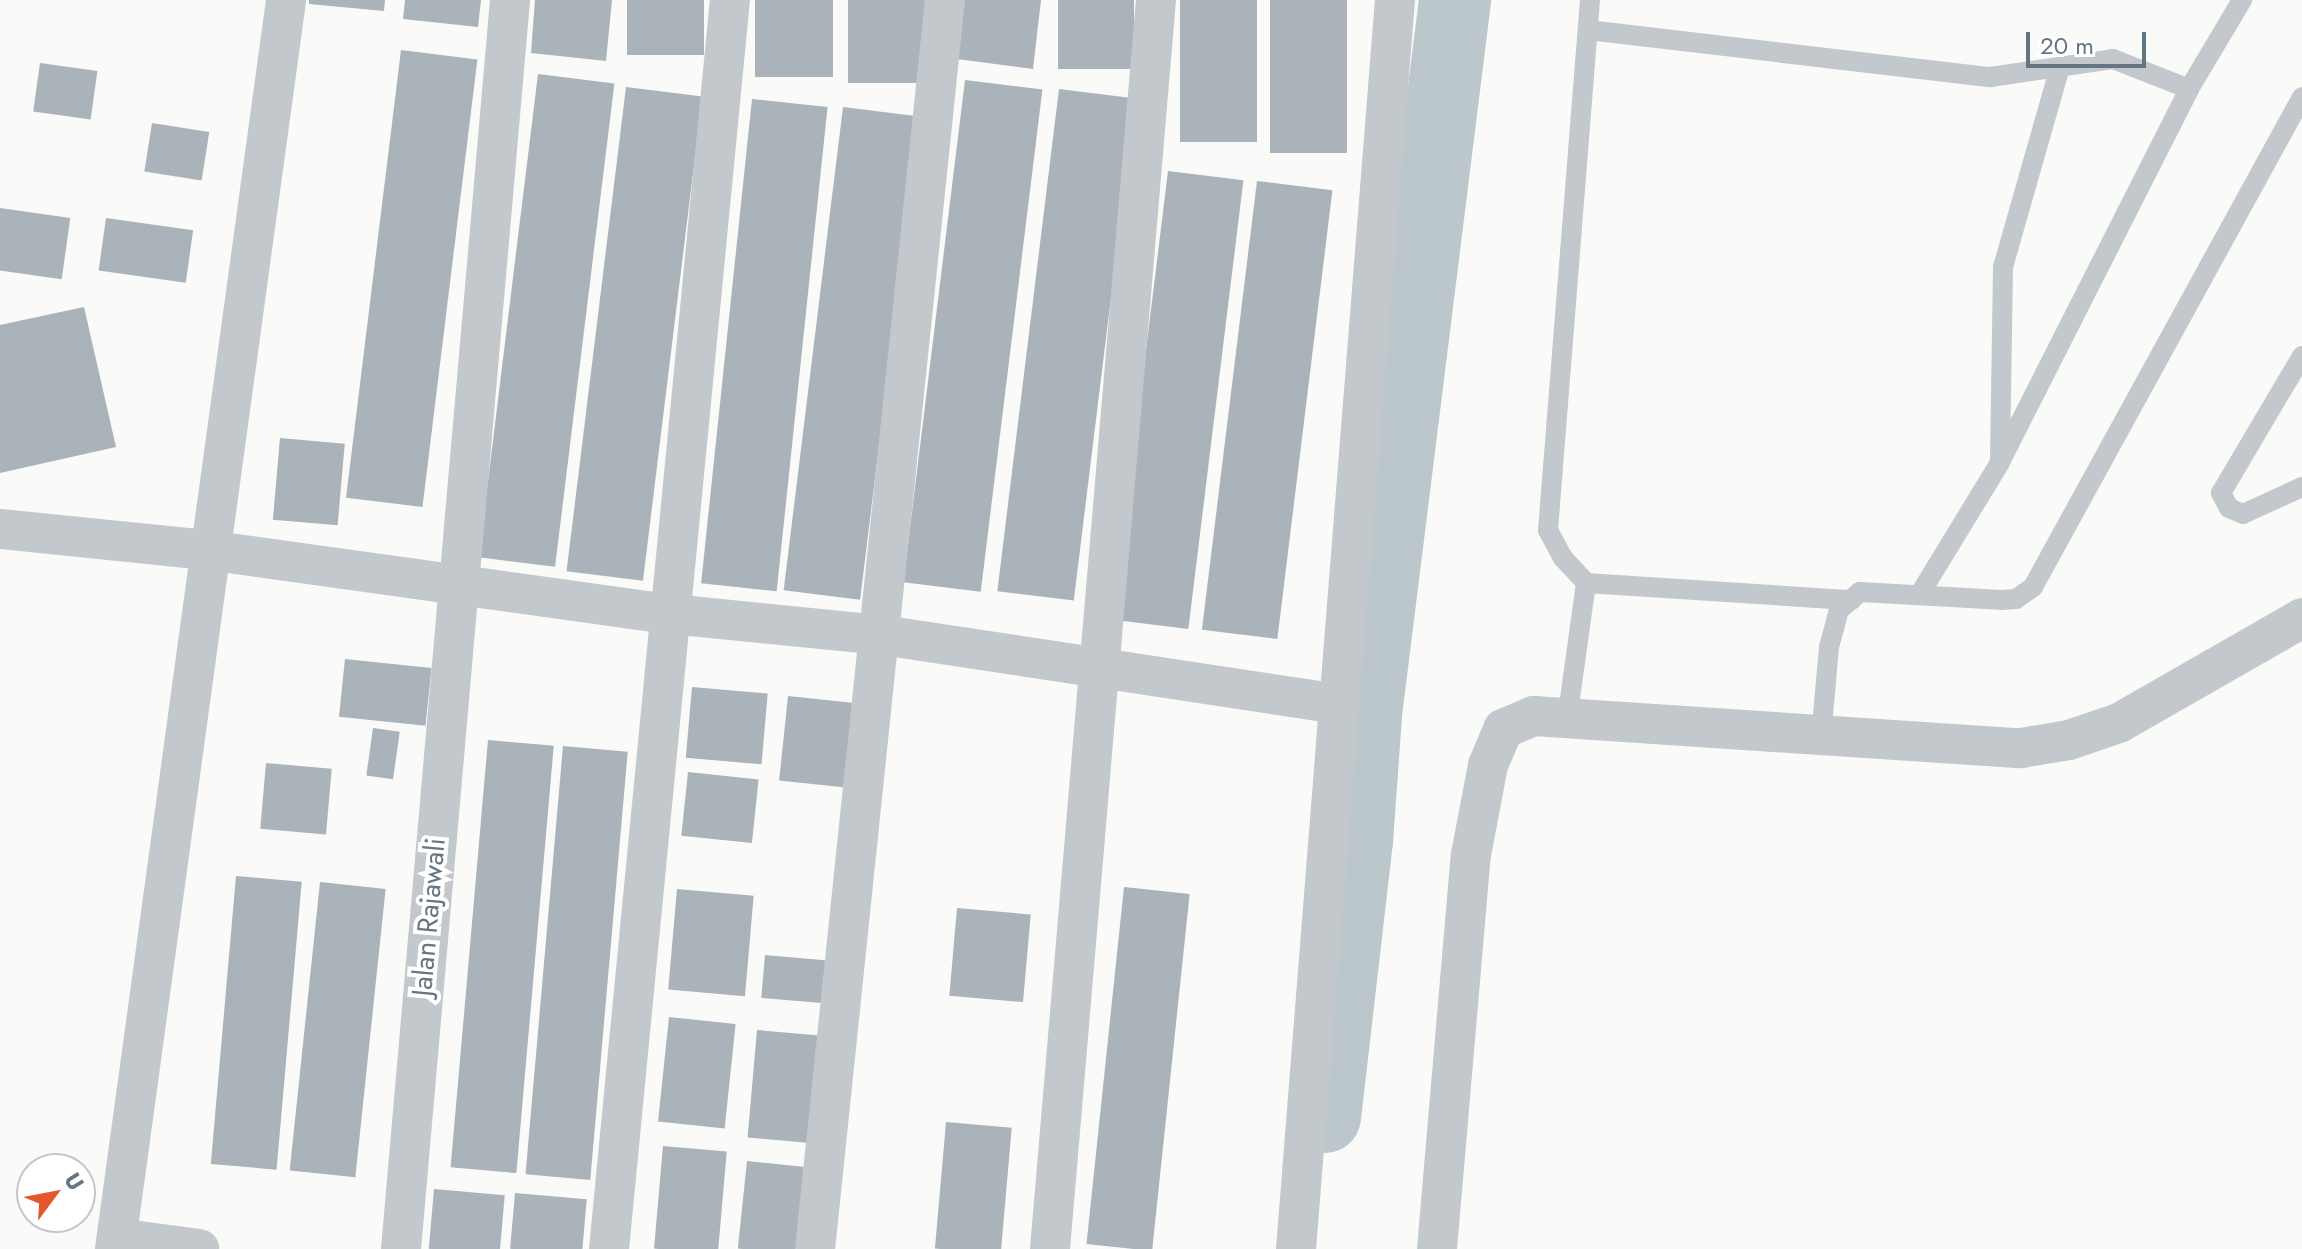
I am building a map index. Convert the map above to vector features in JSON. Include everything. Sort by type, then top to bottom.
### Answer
[{"type":"street","points":[[199,1249],[116,1244],[207,550],[286,0]]},
{"type":"street","name":"Jalan Rajawali","points":[[401,1249],[510,0]]},
{"type":"street","points":[[609,1249],[730,0]]},
{"type":"street","points":[[815,1249],[882,635],[945,0]]},
{"type":"street","points":[[1050,1249],[1103,667],[1156,0]]},
{"type":"street","points":[[1296,1249],[1336,704],[1395,0]]},
{"type":"street","points":[[0,529],[207,550],[671,614],[882,635],[1336,704]]},
{"type":"street","points":[[1437,1249],[1471,855],[1488,765],[1503,729],[1534,716],[1567,720],[1821,724],[2021,748],[2069,740],[2119,723],[2302,618]]},
{"type":"lane","points":[[1590,0],[1548,530],[1563,558],[1586,583],[1851,600]]},
{"type":"lane","points":[[1921,592],[1999,464],[2189,89],[2242,0]]},
{"type":"lane","points":[[1588,30],[1990,77],[2113,59],[2189,89]]},
{"type":"lane","points":[[1999,464],[2003,267],[2060,67]]},
{"type":"lane","points":[[1821,724],[1825,675],[1839,610],[1860,592],[1921,592],[2001,600],[2016,599],[2033,587],[2302,97]]},
{"type":"lane","points":[[2302,356],[2221,493],[2229,508],[2243,514],[2302,487]]},
{"type":"lane","points":[[1567,720],[1586,583]]},
{"type":"building","points":[[309,0],[385,0],[384,11],[309,4]]},
{"type":"building","points":[[405,0],[481,0],[478,27],[403,19]]},
{"type":"building","points":[[535,0],[612,0],[606,61],[531,53]]},
{"type":"building","points":[[627,0],[704,0],[704,55],[627,55]]},
{"type":"building","points":[[755,0],[833,0],[833,77],[755,77]]},
{"type":"building","points":[[848,0],[925,0],[925,83],[848,83]]},
{"type":"building","points":[[964,0],[1041,0],[1033,69],[957,59]]},
{"type":"building","points":[[1058,0],[1134,0],[1134,69],[1058,69]]},
{"type":"building","points":[[1180,0],[1257,0],[1257,142],[1180,142]]},
{"type":"building","points":[[1270,0],[1347,0],[1347,153],[1270,153]]},
{"type":"building","points":[[401,50],[477,59],[422,507],[346,498]]},
{"type":"building","points":[[40,63],[97,71],[91,120],[33,112]]},
{"type":"building","points":[[538,74],[614,83],[555,567],[479,557]]},
{"type":"building","points":[[965,80],[1042,90],[981,592],[903,582]]},
{"type":"building","points":[[626,87],[702,96],[643,581],[567,571]]},
{"type":"building","points":[[1059,89],[1135,98],[1074,601],[997,591]]},
{"type":"building","points":[[752,99],[828,107],[777,591],[701,583]]},
{"type":"building","points":[[843,107],[919,116],[860,600],[784,590]]},
{"type":"building","points":[[152,123],[209,132],[202,180],[144,171]]},
{"type":"building","points":[[1168,171],[1243,180],[1188,629],[1113,620]]},
{"type":"building","points":[[1257,181],[1332,190],[1277,639],[1202,630]]},
{"type":"building","points":[[0,208],[70,218],[62,279],[0,271]]},
{"type":"building","points":[[106,218],[193,230],[186,283],[99,270]]},
{"type":"building","points":[[84,307],[116,447],[0,473],[0,325]]},
{"type":"building","points":[[280,438],[345,444],[338,525],[273,520]]},
{"type":"building","points":[[345,659],[432,668],[425,726],[339,717]]},
{"type":"building","points":[[692,687],[768,694],[762,764],[686,758]]},
{"type":"building","points":[[788,696],[857,703],[848,788],[779,781]]},
{"type":"building","points":[[373,728],[400,732],[393,779],[366,776]]},
{"type":"building","points":[[488,740],[554,746],[516,1173],[451,1167]]},
{"type":"building","points":[[563,746],[628,752],[590,1180],[526,1174]]},
{"type":"building","points":[[266,763],[332,769],[326,835],[260,829]]},
{"type":"building","points":[[688,772],[759,779],[752,843],[681,836]]},
{"type":"building","points":[[236,876],[302,882],[277,1170],[211,1164]]},
{"type":"building","points":[[320,882],[386,889],[355,1177],[290,1170]]},
{"type":"building","points":[[1124,887],[1190,894],[1152,1249],[1086,1244]]},
{"type":"building","points":[[677,889],[754,896],[745,996],[668,990]]},
{"type":"building","points":[[957,908],[1031,914],[1023,1002],[949,996]]},
{"type":"building","points":[[765,955],[831,961],[827,1004],[761,998]]},
{"type":"building","points":[[669,1017],[736,1024],[725,1128],[658,1121]]},
{"type":"building","points":[[757,1030],[825,1036],[815,1144],[748,1138]]},
{"type":"building","points":[[946,1122],[1012,1128],[1001,1249],[935,1249]]},
{"type":"building","points":[[663,1146],[727,1152],[718,1249],[654,1249]]},
{"type":"building","points":[[747,1161],[805,1167],[796,1249],[738,1249]]},
{"type":"building","points":[[434,1189],[505,1195],[500,1249],[429,1249]]},
{"type":"building","points":[[515,1193],[587,1199],[582,1249],[510,1249]]},
{"type":"waterway","points":[[1325,1117],[1357,841],[1366,714],[1455,0]]}]
